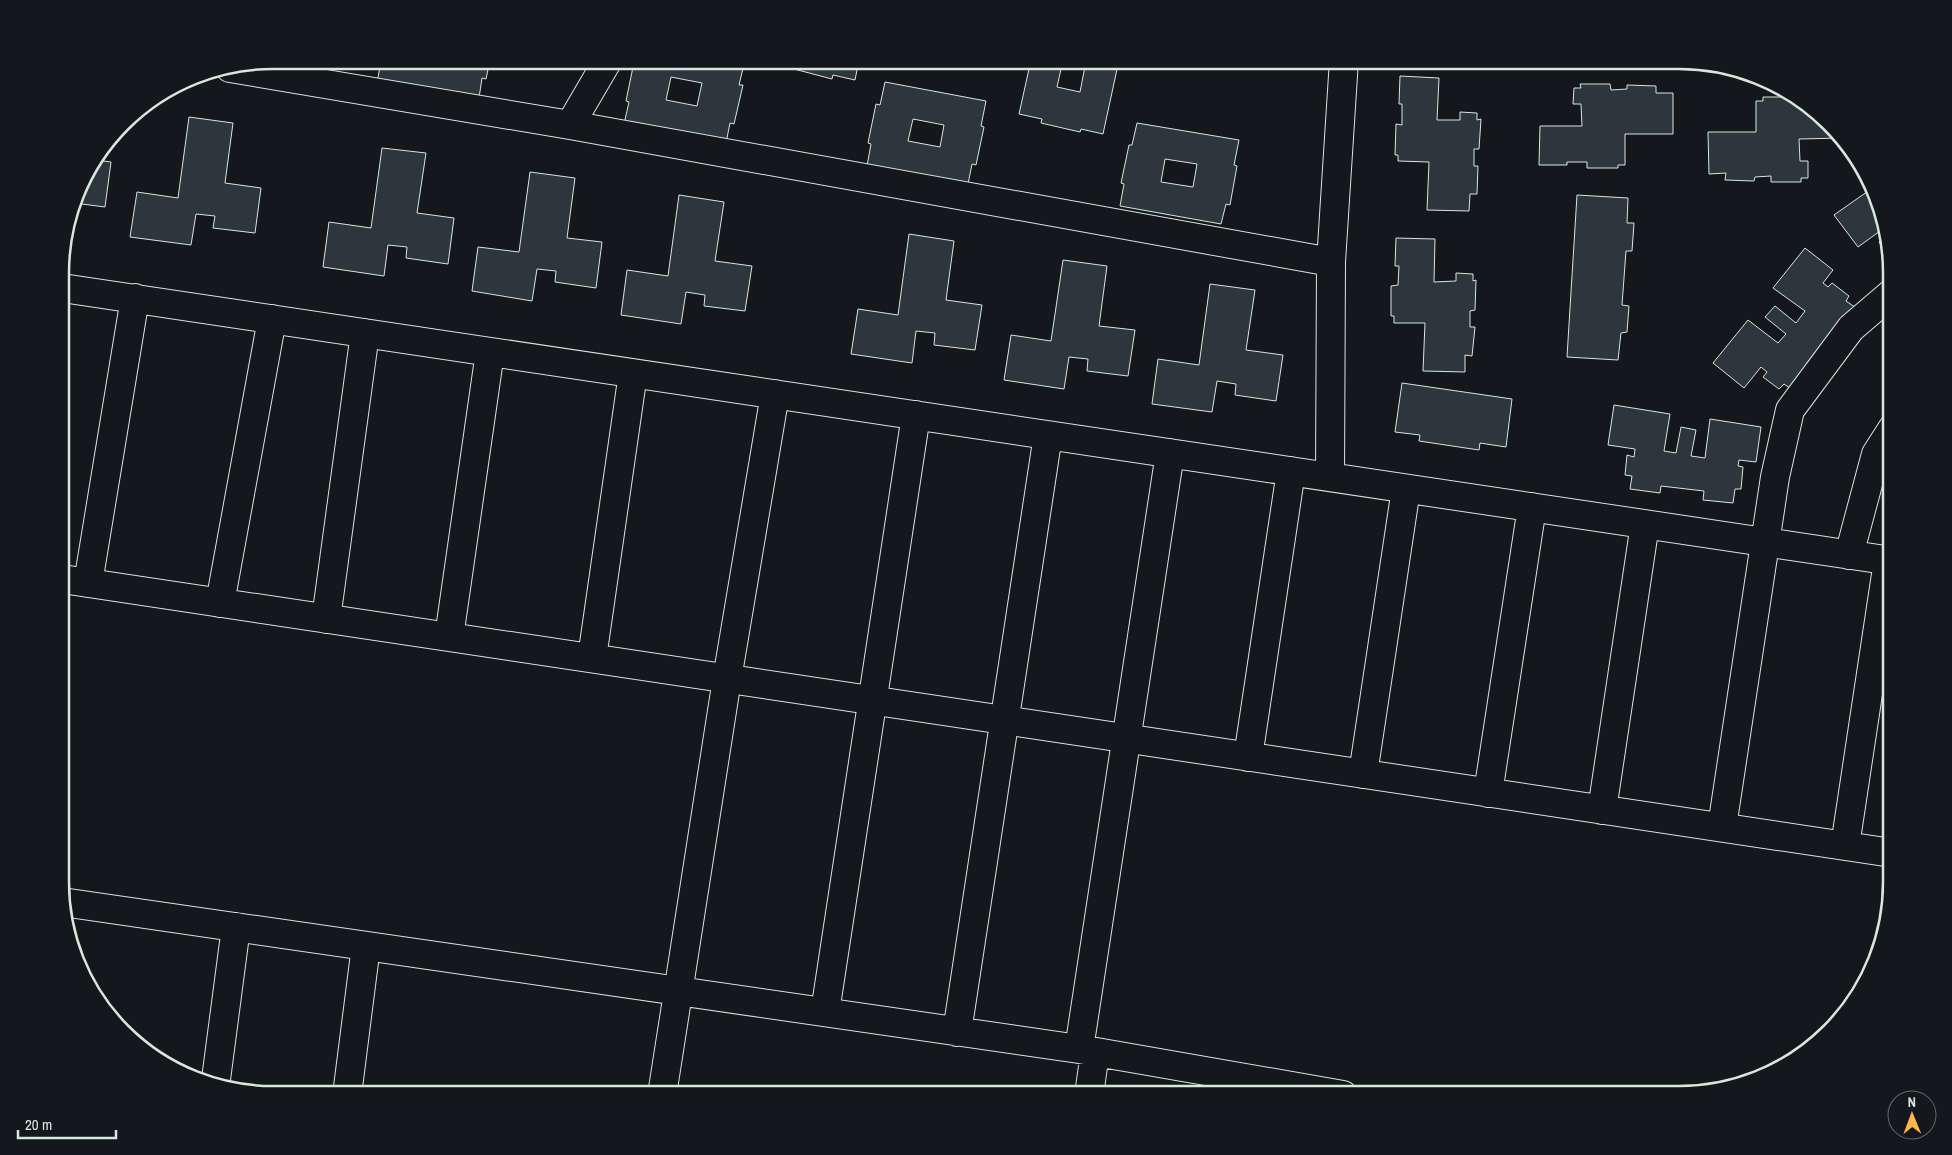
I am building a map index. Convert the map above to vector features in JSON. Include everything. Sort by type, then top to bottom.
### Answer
[{"type":"street","points":[[570,125],[603,69]]},
{"type":"street","points":[[1330,477],[1331,262],[1343,69]]},
{"type":"street","points":[[244,70],[570,125],[1331,262]]},
{"type":"street","points":[[69,289],[1883,560]]},
{"type":"street","points":[[135,298],[75,581],[1883,852]]},
{"type":"street","points":[[1722,827],[1775,477],[1790,410],[1850,328],[1883,300]]},
{"type":"street","points":[[220,603],[272,319]]},
{"type":"street","points":[[326,619],[365,333]]},
{"type":"street","points":[[449,637],[490,352]]},
{"type":"street","points":[[592,658],[633,373]]},
{"type":"street","points":[[663,1086],[676,991],[775,394]]},
{"type":"street","points":[[825,1012],[916,416]]},
{"type":"street","points":[[957,1032],[1048,435]]},
{"type":"street","points":[[1849,555],[1876,454],[1883,443]]},
{"type":"street","points":[[1089,1086],[1087,1051],[1127,739],[1170,453]]},
{"type":"street","points":[[1248,756],[1291,471]]},
{"type":"street","points":[[1363,774],[1406,489]]},
{"type":"street","points":[[1488,793],[1532,507]]},
{"type":"street","points":[[1602,810],[1645,524]]},
{"type":"street","points":[[1845,846],[1883,605]]},
{"type":"street","points":[[70,903],[1087,1051],[1291,1086]]},
{"type":"street","points":[[216,1078],[236,927]]},
{"type":"street","points":[[348,1086],[366,946]]},
{"type":"building","points":[[380,69],[488,69],[486,79],[482,78],[479,98],[377,83]]},
{"type":"building","points":[[633,69],[743,69],[739,85],[743,85],[734,124],[730,123],[726,143],[624,124],[629,102],[626,101]],"holes":[[[671,77],[702,83],[697,106],[666,100]]]},
{"type":"building","points":[[794,69],[857,69],[855,80],[833,75],[832,79]]},
{"type":"building","points":[[1029,69],[1061,69],[1057,87],[1080,92],[1084,69],[1117,69],[1103,134],[1081,129],[1080,132],[1041,123],[1042,119],[1019,114]]},
{"type":"building","points":[[1400,76],[1439,78],[1437,120],[1460,120],[1460,112],[1477,113],[1477,120],[1481,119],[1479,149],[1474,149],[1474,166],[1478,166],[1477,194],[1470,194],[1469,211],[1427,210],[1429,162],[1398,161],[1398,155],[1395,155],[1396,124],[1402,125],[1402,104],[1399,104]]},
{"type":"building","points":[[885,82],[986,101],[981,126],[984,127],[976,165],[972,164],[968,184],[867,166],[871,144],[868,143],[876,104],[880,105]],"holes":[[[913,119],[944,125],[940,147],[908,141]]]},
{"type":"building","points":[[1580,84],[1610,84],[1611,90],[1627,89],[1627,85],[1656,86],[1656,93],[1673,93],[1673,134],[1625,134],[1625,165],[1618,165],[1618,168],[1587,168],[1587,162],[1567,162],[1567,165],[1539,165],[1540,126],[1582,126],[1581,104],[1573,104],[1574,88],[1581,88]]},
{"type":"building","points":[[1763,97],[1784,97],[1814,119],[1833,138],[1799,139],[1800,161],[1808,161],[1808,178],[1801,178],[1801,182],[1771,182],[1771,176],[1755,177],[1754,181],[1725,180],[1726,173],[1709,174],[1708,132],[1756,132],[1756,101],[1763,101]]},
{"type":"building","points":[[189,117],[233,123],[225,183],[261,188],[255,233],[213,228],[215,216],[196,214],[191,245],[130,237],[137,192],[178,198]]},
{"type":"building","points":[[1137,123],[1239,140],[1234,165],[1237,166],[1230,205],[1226,204],[1221,224],[1120,206],[1124,184],[1121,183],[1129,145],[1132,145]],"holes":[[[1165,159],[1197,164],[1193,187],[1161,182]]]},
{"type":"building","points":[[382,148],[426,153],[417,213],[454,218],[448,264],[406,258],[407,247],[388,245],[384,276],[323,267],[329,222],[371,228]]},
{"type":"building","points":[[102,161],[111,162],[105,207],[81,204],[84,194]]},
{"type":"building","points":[[530,172],[575,178],[567,238],[602,242],[596,288],[555,282],[556,271],[537,269],[532,301],[472,291],[478,247],[519,252]]},
{"type":"building","points":[[1867,192],[1879,232],[1858,247],[1834,215]]},
{"type":"building","points":[[679,195],[724,202],[715,261],[752,266],[745,311],[704,306],[705,295],[686,292],[681,324],[621,315],[627,270],[668,276]]},
{"type":"building","points":[[1577,195],[1628,198],[1627,223],[1634,223],[1632,251],[1626,251],[1622,305],[1629,306],[1627,332],[1621,333],[1618,360],[1567,357]]},
{"type":"building","points":[[909,234],[954,241],[946,300],[982,305],[975,350],[934,345],[935,333],[916,331],[912,363],[851,354],[858,309],[898,315]]},
{"type":"building","points":[[1396,238],[1435,239],[1434,282],[1456,281],[1456,273],[1473,274],[1473,281],[1476,280],[1475,310],[1470,311],[1470,327],[1475,327],[1472,356],[1465,355],[1465,372],[1423,371],[1425,323],[1394,323],[1394,316],[1391,316],[1391,286],[1398,285],[1399,266],[1395,266]]},
{"type":"building","points":[[1805,248],[1833,270],[1823,283],[1828,287],[1832,283],[1849,296],[1846,301],[1859,310],[1840,334],[1833,329],[1807,363],[1813,368],[1794,391],[1784,384],[1779,389],[1763,377],[1767,372],[1761,367],[1744,388],[1713,363],[1748,320],[1778,343],[1786,334],[1765,317],[1775,306],[1796,323],[1805,311],[1773,288]]},
{"type":"building","points":[[1063,260],[1107,266],[1099,326],[1135,330],[1128,376],[1087,371],[1088,359],[1069,357],[1064,389],[1004,380],[1011,335],[1051,341]]},
{"type":"building","points":[[1210,284],[1255,290],[1246,350],[1283,355],[1276,401],[1235,395],[1236,384],[1217,381],[1212,412],[1152,404],[1158,359],[1199,365]]},
{"type":"building","points":[[1402,383],[1512,399],[1506,447],[1480,443],[1479,450],[1419,441],[1420,435],[1395,432]]},
{"type":"building","points":[[1614,405],[1670,414],[1664,451],[1676,453],[1681,427],[1696,430],[1691,456],[1705,458],[1710,419],[1761,427],[1756,462],[1739,460],[1738,466],[1743,467],[1741,489],[1735,489],[1733,503],[1703,500],[1704,491],[1661,486],[1660,493],[1630,489],[1632,476],[1625,475],[1627,455],[1634,457],[1635,449],[1608,445]]}]
